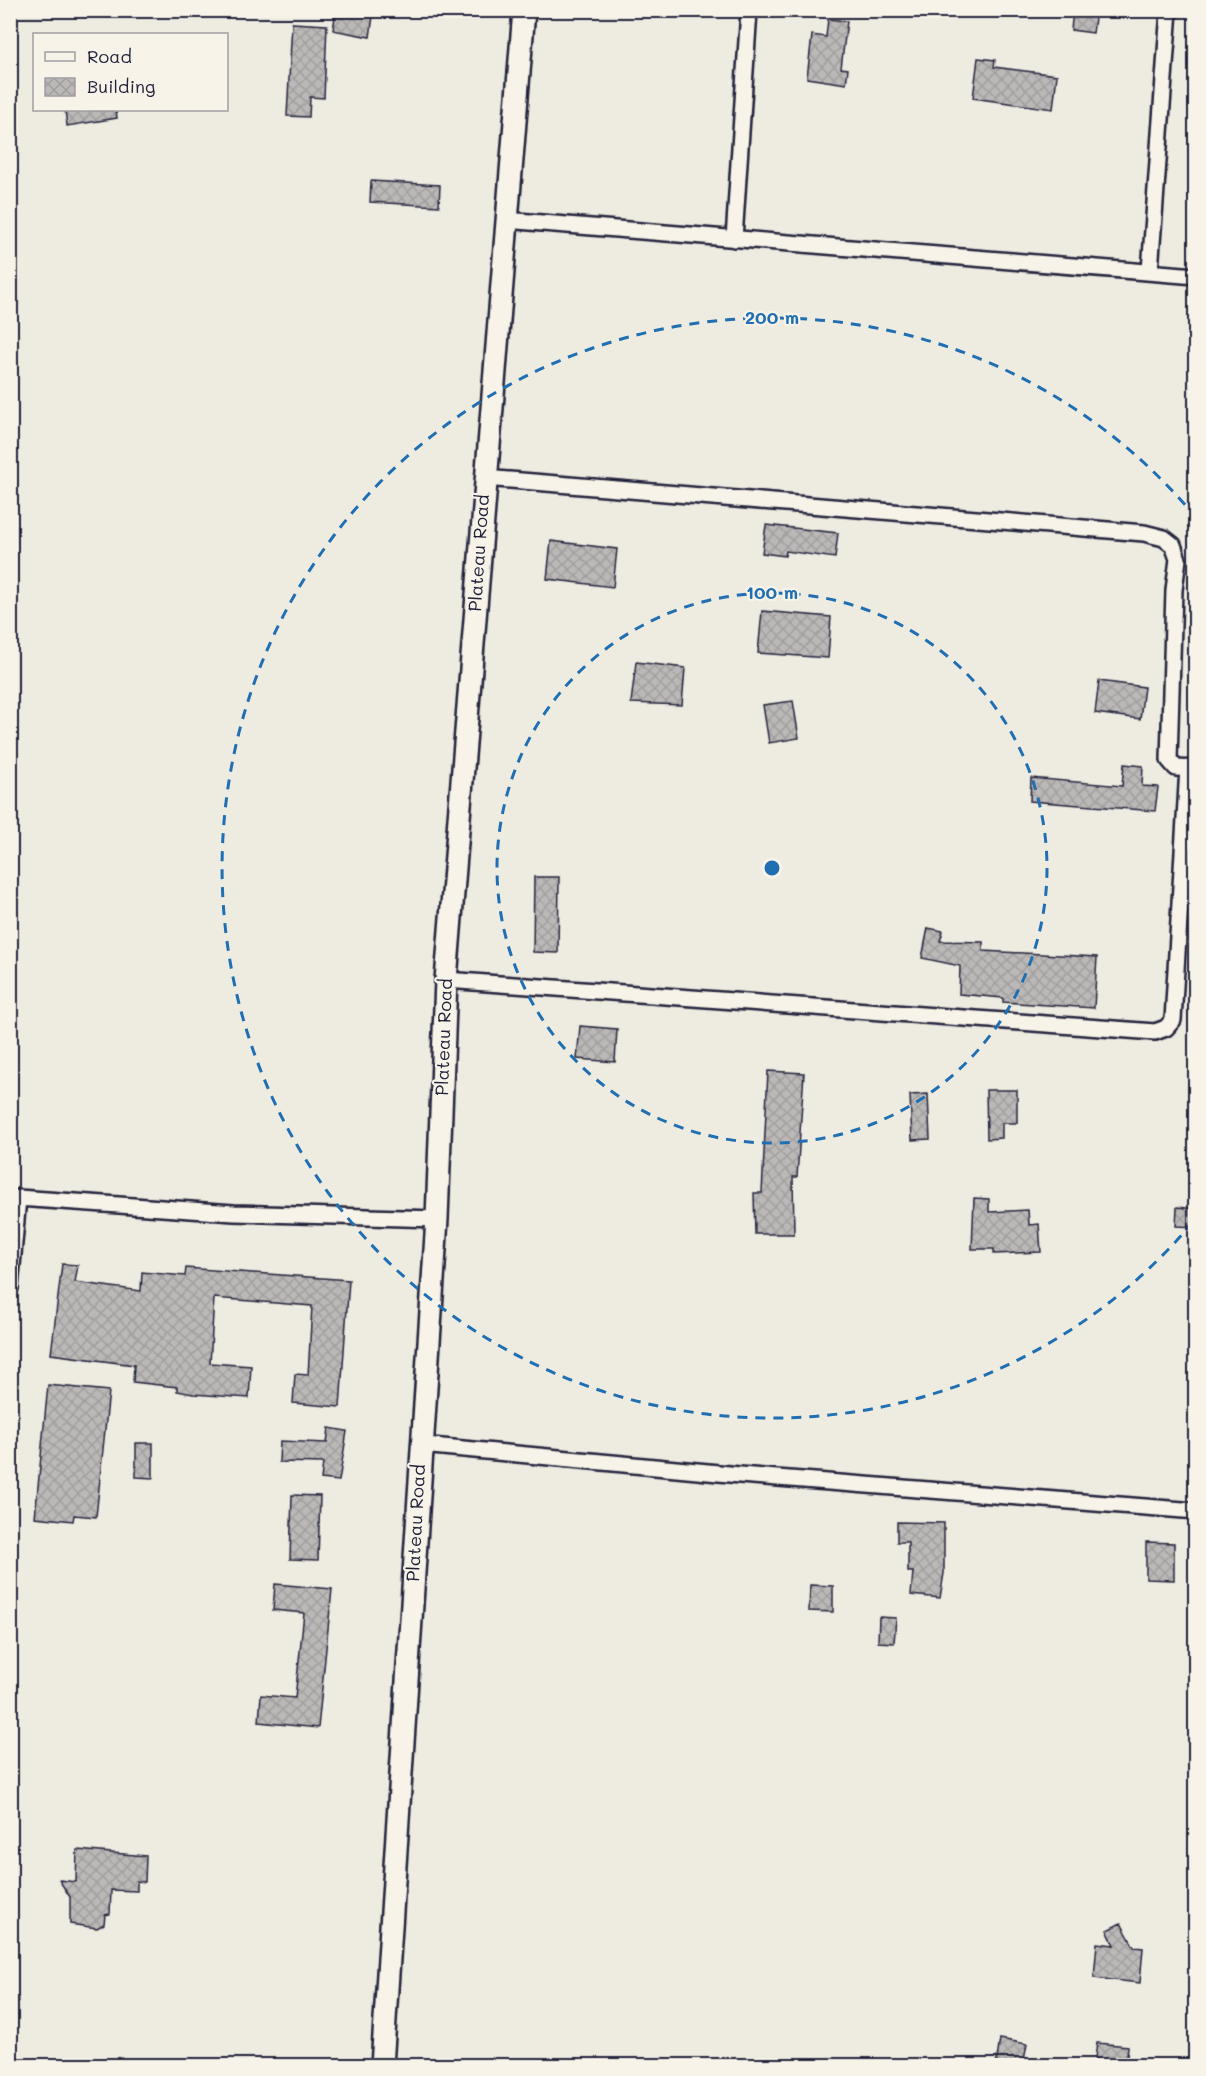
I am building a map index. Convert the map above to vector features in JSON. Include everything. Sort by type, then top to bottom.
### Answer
[{"type":"street","name":"Plateau Road","points":[[382,2066],[437,1219],[446,980],[505,220],[524,10]]},
{"type":"street","points":[[734,238],[749,10]]},
{"type":"street","points":[[1150,272],[1169,10]]},
{"type":"street","points":[[505,220],[1196,276]]},
{"type":"street","points":[[446,980],[1155,1032],[1166,1028],[1173,1020],[1192,769],[1172,765],[1168,751],[1174,590],[1178,559],[1173,545],[1164,538],[1120,531],[485,478]]},
{"type":"street","points":[[10,1288],[14,1198],[234,1213],[437,1219]]},
{"type":"street","points":[[421,1445],[740,1475],[1196,1511]]},
{"type":"building","points":[[336,10],[373,16],[370,37],[333,30]]},
{"type":"building","points":[[1073,10],[1096,10],[1093,33],[1071,30]]},
{"type":"building","points":[[828,19],[847,21],[841,68],[848,69],[846,84],[807,78],[812,35],[826,37]]},
{"type":"building","points":[[292,23],[327,25],[324,98],[310,97],[309,117],[287,116]]},
{"type":"building","points":[[978,58],[995,60],[994,67],[1057,75],[1053,109],[973,98]]},
{"type":"building","points":[[65,111],[116,111],[117,118],[67,126]]},
{"type":"building","points":[[371,181],[440,185],[439,206],[370,202]]},
{"type":"building","points":[[766,525],[838,533],[835,558],[786,551],[785,556],[762,553]]},
{"type":"building","points":[[551,541],[617,549],[613,587],[547,579]]},
{"type":"building","points":[[762,611],[831,617],[828,658],[758,653]]},
{"type":"building","points":[[636,662],[685,668],[682,705],[631,703]]},
{"type":"building","points":[[1099,681],[1144,687],[1140,719],[1095,713]]},
{"type":"building","points":[[793,701],[799,738],[769,743],[763,705]]},
{"type":"building","points":[[1124,764],[1143,766],[1142,786],[1158,787],[1155,811],[1030,801],[1031,778],[1122,786]]},
{"type":"building","points":[[534,877],[559,877],[558,953],[533,952]]},
{"type":"building","points":[[928,928],[943,931],[940,941],[983,942],[983,951],[1097,957],[1094,1008],[1003,1002],[1003,998],[959,994],[960,966],[922,958]]},
{"type":"building","points":[[580,1026],[617,1029],[615,1062],[577,1059]]},
{"type":"building","points":[[768,1071],[804,1073],[797,1177],[793,1177],[794,1234],[755,1234],[754,1193],[762,1193]]},
{"type":"building","points":[[986,1090],[1017,1090],[1017,1123],[1002,1123],[1002,1138],[987,1139]]},
{"type":"building","points":[[928,1094],[930,1139],[912,1140],[910,1095]]},
{"type":"building","points":[[974,1198],[989,1199],[989,1212],[1028,1210],[1029,1225],[1039,1224],[1041,1252],[994,1254],[994,1249],[972,1249]]},
{"type":"building","points":[[1177,1207],[1196,1209],[1196,1227],[1176,1226]]},
{"type":"building","points":[[62,1264],[78,1265],[75,1282],[141,1291],[142,1272],[185,1276],[186,1268],[349,1280],[340,1407],[293,1403],[295,1374],[308,1375],[312,1306],[214,1298],[210,1363],[251,1366],[249,1398],[193,1394],[177,1391],[177,1387],[133,1382],[134,1365],[51,1354]]},
{"type":"building","points":[[48,1385],[109,1391],[96,1517],[74,1515],[73,1521],[35,1517]]},
{"type":"building","points":[[329,1428],[347,1431],[339,1481],[321,1479],[323,1463],[279,1462],[280,1441],[327,1443]]},
{"type":"building","points":[[136,1443],[153,1443],[153,1478],[136,1477]]},
{"type":"building","points":[[292,1495],[320,1496],[318,1560],[290,1559]]},
{"type":"building","points":[[897,1522],[944,1523],[944,1573],[940,1598],[911,1595],[913,1572],[908,1572],[908,1542],[897,1542]]},
{"type":"building","points":[[1146,1542],[1174,1543],[1174,1580],[1146,1579]]},
{"type":"building","points":[[275,1584],[332,1589],[318,1728],[259,1722],[261,1695],[295,1698],[304,1613],[273,1610]]},
{"type":"building","points":[[810,1585],[833,1586],[833,1612],[809,1611]]},
{"type":"building","points":[[879,1617],[896,1618],[894,1643],[878,1642]]},
{"type":"building","points":[[77,1850],[146,1856],[145,1882],[137,1881],[137,1891],[111,1890],[110,1914],[105,1915],[104,1924],[97,1928],[70,1924],[70,1897],[59,1880],[76,1882]]},
{"type":"building","points":[[1121,1923],[1134,1947],[1143,1948],[1140,1983],[1094,1978],[1097,1943],[1114,1945],[1107,1930]]},
{"type":"building","points":[[1000,2039],[1027,2044],[1023,2066],[996,2066]]},
{"type":"building","points":[[1097,2043],[1128,2046],[1126,2066],[1094,2066]]}]
